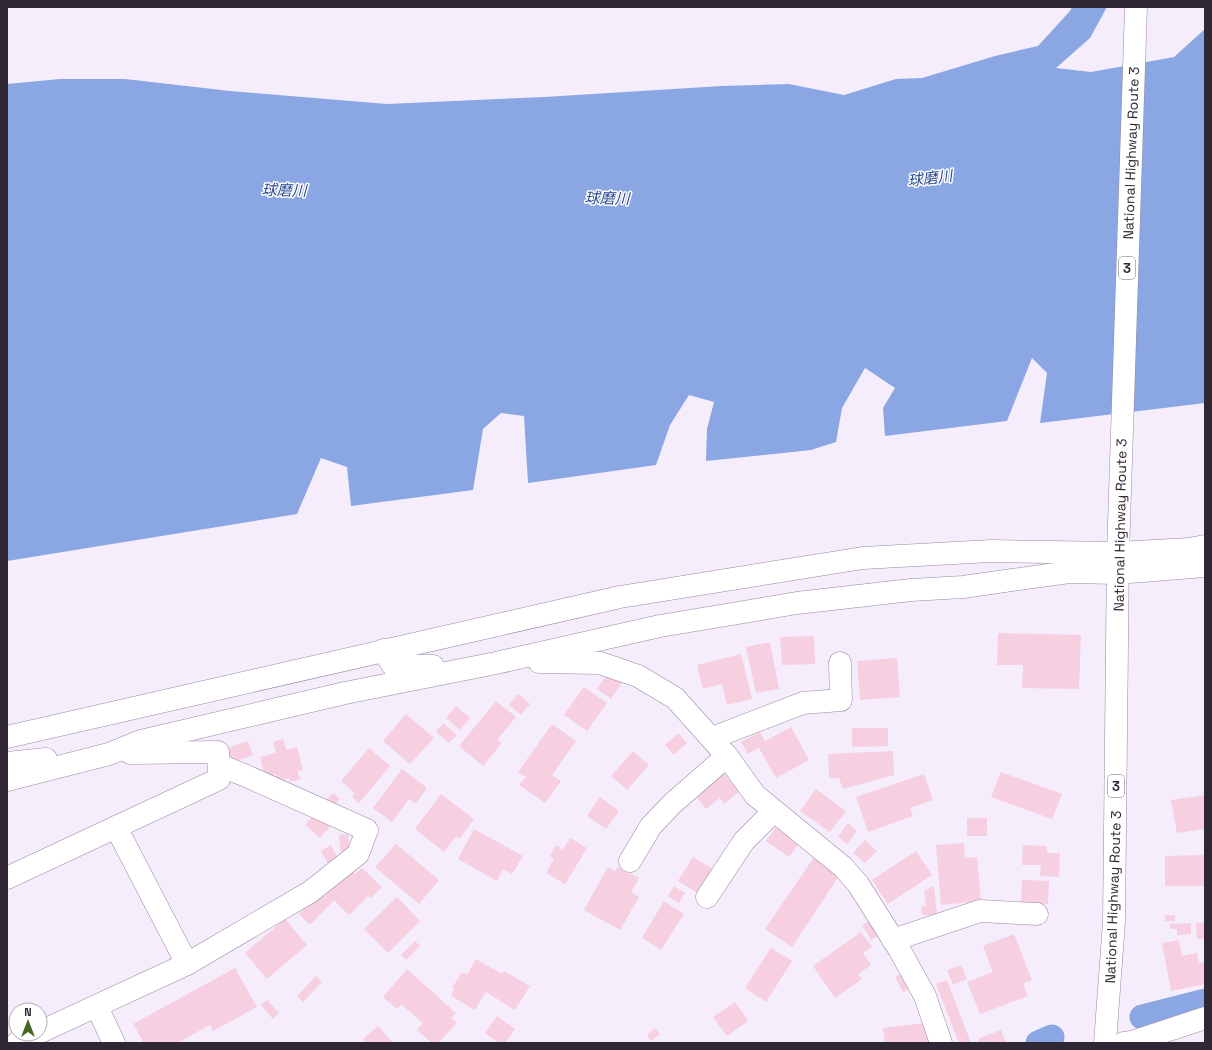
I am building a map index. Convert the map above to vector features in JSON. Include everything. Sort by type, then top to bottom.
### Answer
[{"type":"main road","name":"National Highway Route 3","points":[[1105,1043],[1114,922],[1118,563],[1136,7]]},
{"type":"main road","points":[[7,780],[109,754],[141,741],[345,693],[496,663],[660,626],[798,603],[910,590],[963,587],[1069,572],[1205,546]]},
{"type":"main road","points":[[7,737],[620,597],[863,558],[991,551],[1118,563],[1205,566]]},
{"type":"main road","points":[[383,650],[393,666],[450,666],[519,662],[600,663],[638,676],[675,698],[727,756],[755,795],[843,867],[858,884],[893,940],[925,996],[941,1043]]},
{"type":"main road","points":[[712,738],[803,702],[840,700],[840,663]]},
{"type":"main road","points":[[7,763],[109,754],[218,752],[219,765],[219,779],[7,878]]},
{"type":"main road","points":[[630,861],[651,826],[673,803],[727,756]]},
{"type":"main road","points":[[48,1029],[187,964],[310,892],[358,854],[367,830],[219,765]]},
{"type":"main road","points":[[707,897],[744,841],[774,810]]},
{"type":"main road","points":[[116,827],[187,964]]},
{"type":"main road","points":[[893,940],[980,911],[1037,914]]},
{"type":"main road","points":[[97,1007],[114,1043]]},
{"type":"main road","points":[[1124,1043],[1132,1042],[1205,1018]]},
{"type":"water","name":"球磨川","points":[[1072,7],[1107,7],[1090,38],[1056,68],[1091,72],[1174,57],[1205,29],[1205,403],[1040,423],[1047,373],[1032,358],[1007,421],[885,436],[883,408],[895,388],[865,368],[842,408],[836,442],[811,450],[706,461],[707,429],[714,402],[689,395],[670,425],[656,465],[528,483],[524,416],[501,413],[483,429],[473,490],[351,506],[347,467],[321,458],[297,514],[7,561],[7,84],[60,79],[125,79],[230,91],[387,104],[544,97],[722,86],[789,84],[844,95],[896,79],[922,78],[995,56],[1038,46]]},
{"type":"building","points":[[998,633],[1081,635],[1079,689],[1022,688],[1023,665],[997,665]]},
{"type":"building","points":[[814,636],[815,664],[782,665],[780,637]]},
{"type":"building","points":[[770,642],[779,689],[756,693],[746,647]]},
{"type":"building","points":[[741,654],[752,699],[727,705],[722,684],[703,689],[697,665]]},
{"type":"building","points":[[897,658],[900,697],[860,700],[857,661]]},
{"type":"building","points":[[609,671],[623,681],[611,699],[597,689]]},
{"type":"building","points":[[584,687],[607,703],[587,731],[564,715]]},
{"type":"building","points":[[518,694],[530,704],[521,715],[509,705]]},
{"type":"building","points":[[496,701],[516,717],[497,740],[502,743],[483,766],[459,746]]},
{"type":"building","points":[[456,706],[470,718],[460,730],[446,718]]},
{"type":"building","points":[[406,714],[434,738],[410,764],[383,741]]},
{"type":"building","points":[[443,723],[457,735],[449,743],[436,732]]},
{"type":"building","points":[[552,724],[576,741],[552,775],[561,781],[545,803],[519,785],[526,777],[518,772]]},
{"type":"building","points":[[791,727],[809,760],[776,778],[759,748],[748,754],[741,742],[760,732],[765,741]]},
{"type":"building","points":[[852,728],[888,728],[888,746],[852,747]]},
{"type":"building","points":[[678,733],[687,743],[674,755],[665,745]]},
{"type":"building","points":[[283,739],[286,750],[297,747],[303,770],[297,772],[301,779],[290,782],[289,778],[278,781],[276,774],[265,776],[260,757],[276,753],[273,742]]},
{"type":"building","points":[[248,741],[253,755],[230,763],[225,749]]},
{"type":"building","points":[[369,748],[390,766],[359,803],[352,797],[355,793],[341,781]]},
{"type":"building","points":[[633,751],[649,765],[627,790],[611,776]]},
{"type":"building","points":[[893,751],[894,775],[843,789],[839,778],[829,778],[828,754]]},
{"type":"building","points":[[402,769],[427,788],[416,804],[409,799],[392,822],[373,808]]},
{"type":"building","points":[[721,770],[739,792],[724,804],[720,798],[706,809],[693,793]]},
{"type":"building","points":[[1001,772],[1062,794],[1052,819],[991,797]]},
{"type":"building","points":[[924,774],[933,800],[910,808],[913,816],[868,832],[856,797]]},
{"type":"building","points":[[816,789],[846,811],[830,832],[800,811]]},
{"type":"building","points":[[333,793],[340,799],[331,809],[324,802]]},
{"type":"building","points":[[441,794],[474,819],[460,838],[456,836],[444,852],[415,829]]},
{"type":"building","points":[[1205,795],[1205,829],[1177,833],[1171,800]]},
{"type":"building","points":[[600,797],[619,811],[606,829],[587,816]]},
{"type":"building","points":[[317,811],[332,824],[320,838],[305,825]]},
{"type":"building","points":[[967,818],[987,818],[987,836],[967,836]]},
{"type":"building","points":[[779,823],[802,839],[789,857],[766,841]]},
{"type":"building","points":[[848,823],[857,831],[847,844],[838,837]]},
{"type":"building","points":[[474,829],[523,856],[512,874],[503,869],[497,881],[458,859]]},
{"type":"building","points":[[348,834],[350,851],[341,853],[339,835]]},
{"type":"building","points":[[570,838],[587,848],[565,884],[546,873],[554,859],[550,856],[556,845],[563,850]]},
{"type":"building","points":[[865,840],[877,851],[865,863],[853,853]]},
{"type":"building","points":[[964,843],[965,858],[977,857],[981,901],[941,905],[936,845]]},
{"type":"building","points":[[396,844],[439,880],[419,904],[375,867]]},
{"type":"building","points":[[331,845],[340,862],[330,867],[321,851]]},
{"type":"building","points":[[1023,845],[1047,846],[1047,853],[1060,853],[1059,877],[1040,876],[1041,865],[1022,865]]},
{"type":"building","points":[[916,851],[932,875],[888,904],[872,880]]},
{"type":"building","points":[[1205,855],[1205,886],[1165,886],[1165,856]]},
{"type":"building","points":[[815,856],[841,873],[792,947],[765,929]]},
{"type":"building","points":[[693,857],[713,869],[698,893],[678,881]]},
{"type":"building","points":[[608,867],[615,871],[618,867],[639,878],[631,892],[639,897],[620,930],[584,910]]},
{"type":"building","points":[[362,868],[382,887],[371,898],[368,896],[349,915],[334,900],[310,925],[299,914],[321,892],[325,896],[350,870],[355,874]]},
{"type":"building","points":[[1022,880],[1049,881],[1048,904],[1021,903]]},
{"type":"building","points":[[674,886],[685,893],[679,903],[668,896]]},
{"type":"building","points":[[934,886],[937,915],[922,915],[921,907],[926,906],[924,891]]},
{"type":"building","points":[[397,897],[420,921],[388,953],[364,929]]},
{"type":"building","points":[[664,901],[684,914],[661,950],[642,938]]},
{"type":"building","points":[[1165,915],[1175,915],[1175,921],[1165,921]]},
{"type":"building","points":[[285,919],[307,945],[267,979],[245,953]]},
{"type":"building","points":[[872,919],[882,934],[871,940],[862,925]]},
{"type":"building","points":[[1191,923],[1191,934],[1177,935],[1177,929],[1170,929],[1170,924]]},
{"type":"building","points":[[1196,923],[1205,923],[1205,939],[1197,939]]},
{"type":"building","points":[[861,932],[872,947],[863,953],[871,965],[858,974],[862,979],[835,998],[813,966]]},
{"type":"building","points":[[1014,934],[1032,980],[1023,984],[1028,996],[980,1014],[967,982],[993,972],[983,946]]},
{"type":"building","points":[[1179,940],[1182,956],[1197,953],[1199,963],[1205,962],[1205,984],[1171,991],[1162,943]]},
{"type":"building","points":[[415,941],[420,946],[406,960],[401,955]]},
{"type":"building","points":[[771,948],[792,961],[766,1002],[745,988]]},
{"type":"building","points":[[476,959],[502,974],[504,971],[530,986],[515,1010],[486,992],[475,1010],[451,996],[454,989],[452,988],[462,972],[467,975]]},
{"type":"building","points":[[961,965],[967,979],[953,985],[947,970]]},
{"type":"building","points":[[235,968],[257,1007],[213,1031],[210,1025],[177,1043],[144,1043],[133,1024]]},
{"type":"building","points":[[407,969],[456,1013],[451,1018],[457,1023],[438,1043],[432,1043],[417,1030],[423,1023],[401,1004],[397,1009],[383,997]]},
{"type":"building","points":[[904,972],[913,987],[903,992],[895,977]]},
{"type":"building","points":[[316,976],[322,982],[303,1002],[297,996]]},
{"type":"building","points":[[947,980],[971,1043],[959,1043],[936,984]]},
{"type":"building","points":[[267,1000],[279,1013],[273,1019],[261,1005]]},
{"type":"building","points":[[735,1002],[748,1021],[727,1036],[713,1017]]},
{"type":"building","points":[[497,1016],[515,1029],[505,1043],[499,1043],[485,1033]]},
{"type":"building","points":[[926,1023],[928,1043],[885,1043],[883,1028]]},
{"type":"building","points":[[378,1026],[393,1043],[363,1043],[365,1042],[363,1039]]},
{"type":"building","points":[[655,1028],[660,1034],[651,1041],[647,1035]]},
{"type":"building","points":[[1001,1030],[1006,1043],[979,1043],[978,1039]]},
{"type":"waterway","points":[[1142,1017],[1205,1001]]},
{"type":"waterway","points":[[1038,1043],[1052,1037]]}]
